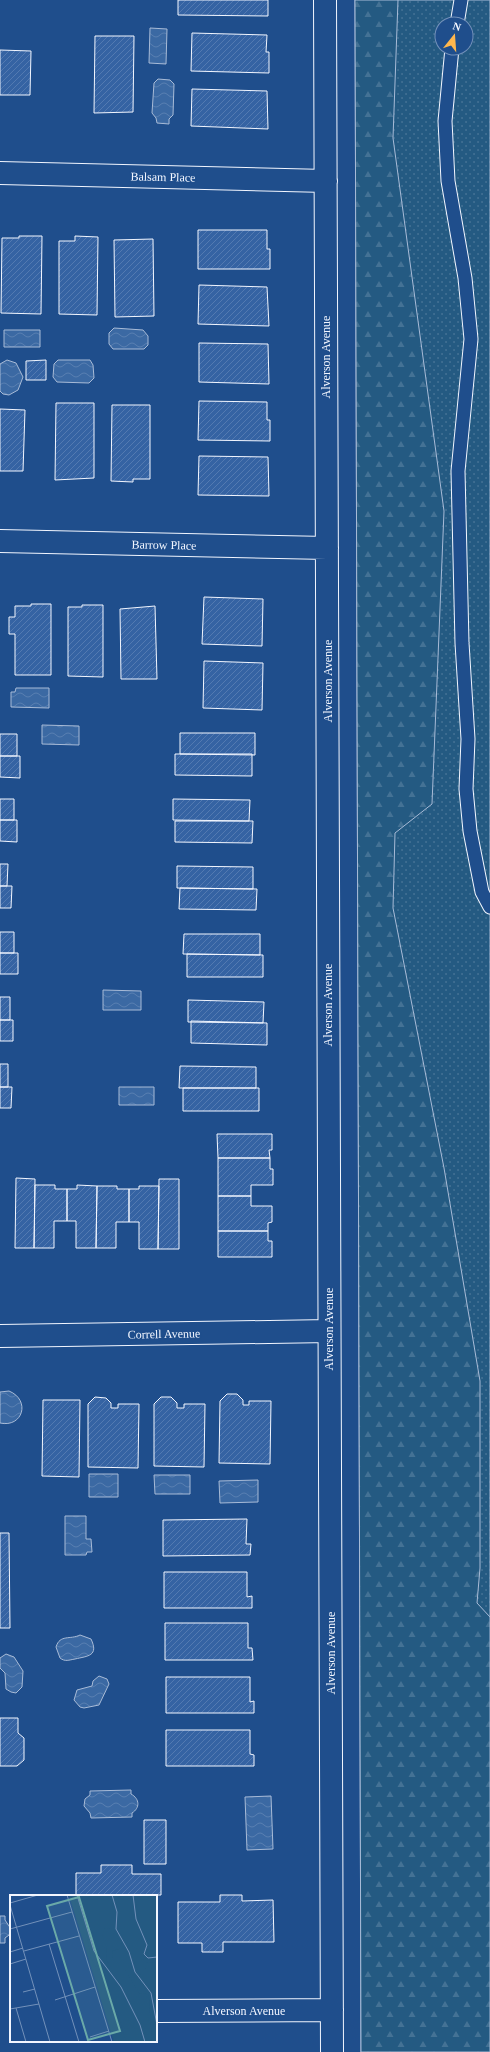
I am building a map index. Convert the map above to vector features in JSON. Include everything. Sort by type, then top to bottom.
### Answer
[{"type":"street","name":"Alverson Avenue","points":[[325,0],[332,2052]]},
{"type":"street","name":"Balsam Place","points":[[0,173],[326,181]]},
{"type":"street","name":"Barrow Place","points":[[0,542],[327,548]]},
{"type":"street","name":"Correll Avenue","points":[[0,1336],[329,1331]]},
{"type":"street","name":"Alverson Avenue","points":[[157,2011],[332,2010]]},
{"type":"lane","points":[[458,16],[461,0]]},
{"type":"lane","points":[[451,56],[445,121],[448,181],[465,278],[471,339],[458,471],[462,643],[468,739],[466,789],[470,831],[482,892],[490,907]]},
{"type":"green space","points":[[355,0],[490,0],[490,2052],[361,2052]]},
{"type":"green space","points":[[355,0],[398,0],[393,138],[444,511],[432,804],[395,833],[393,908],[444,1168],[480,1381],[480,1568],[477,1603],[490,1617],[490,2052],[361,2052]]},
{"type":"water","points":[[150,28],[167,29],[166,64],[149,63]]},
{"type":"water","points":[[158,79],[170,80],[174,84],[173,115],[169,119],[169,124],[157,123],[156,118],[152,113],[154,83]]},
{"type":"water","points":[[114,328],[143,330],[148,336],[148,345],[144,349],[113,349],[109,344],[109,333]]},
{"type":"water","points":[[4,330],[40,330],[40,347],[4,347]]},
{"type":"water","points":[[7,360],[16,363],[23,377],[18,390],[9,395],[3,394],[0,391],[0,364]]},
{"type":"water","points":[[58,360],[90,360],[93,365],[94,378],[89,383],[57,382],[53,377],[54,364]]},
{"type":"water","points":[[16,688],[49,688],[49,708],[11,707],[11,692],[15,692]]},
{"type":"water","points":[[42,725],[79,726],[79,745],[42,744]]},
{"type":"water","points":[[103,990],[141,991],[141,1010],[103,1010]]},
{"type":"water","points":[[119,1087],[154,1087],[154,1105],[119,1105]]},
{"type":"water","points":[[9,1391],[16,1395],[20,1400],[22,1406],[21,1412],[19,1417],[14,1421],[0,1423],[0,1392]]},
{"type":"water","points":[[89,1474],[118,1474],[118,1497],[89,1497]]},
{"type":"water","points":[[154,1475],[190,1475],[190,1494],[155,1494]]},
{"type":"water","points":[[258,1480],[258,1502],[220,1503],[219,1481]]},
{"type":"water","points":[[65,1516],[86,1516],[86,1539],[91,1539],[92,1552],[87,1552],[86,1555],[65,1555]]},
{"type":"water","points":[[80,1635],[91,1639],[94,1649],[93,1652],[88,1656],[69,1660],[60,1658],[56,1647],[60,1640]]},
{"type":"water","points":[[6,1654],[14,1657],[23,1671],[22,1687],[16,1693],[6,1689],[5,1673],[0,1668],[0,1658]]},
{"type":"water","points":[[99,1676],[107,1679],[109,1684],[99,1705],[84,1708],[80,1707],[74,1700],[77,1690],[92,1686],[93,1681]]},
{"type":"water","points":[[131,1790],[131,1794],[136,1798],[138,1804],[135,1811],[132,1813],[132,1817],[91,1818],[90,1813],[84,1806],[85,1799],[90,1795],[90,1791]]},
{"type":"water","points":[[271,1796],[273,1849],[247,1850],[245,1797]]},
{"type":"water","points":[[0,1916],[5,1916],[5,1920],[10,1928],[10,1932],[5,1938],[5,1943],[0,1943]]},
{"type":"building","points":[[178,0],[268,0],[268,16],[178,15]]},
{"type":"building","points":[[192,33],[267,35],[266,52],[269,52],[269,73],[191,71]]},
{"type":"building","points":[[95,36],[134,36],[133,112],[94,113]]},
{"type":"building","points":[[0,50],[31,51],[30,95],[0,95]]},
{"type":"building","points":[[192,89],[267,91],[268,129],[191,126]]},
{"type":"building","points":[[198,230],[267,230],[267,249],[270,249],[270,269],[198,269]]},
{"type":"building","points":[[19,236],[42,236],[41,314],[1,313],[2,238],[19,238]]},
{"type":"building","points":[[75,236],[98,237],[97,315],[59,314],[59,241],[75,241]]},
{"type":"building","points":[[153,239],[154,316],[115,317],[114,240]]},
{"type":"building","points":[[199,285],[267,287],[269,326],[198,324]]},
{"type":"building","points":[[199,343],[268,344],[269,384],[199,382]]},
{"type":"building","points":[[46,360],[46,380],[26,380],[26,361]]},
{"type":"building","points":[[199,401],[267,402],[267,420],[270,420],[270,441],[198,440]]},
{"type":"building","points":[[56,403],[94,403],[94,478],[55,480]]},
{"type":"building","points":[[112,405],[150,405],[150,479],[133,479],[133,482],[111,481]]},
{"type":"building","points":[[0,409],[25,410],[23,471],[0,471]]},
{"type":"building","points":[[199,456],[268,457],[269,496],[198,495]]},
{"type":"building","points":[[204,597],[263,599],[262,646],[202,644]]},
{"type":"building","points":[[31,604],[51,604],[51,675],[15,675],[15,634],[9,634],[9,617],[15,617],[15,606],[31,606]]},
{"type":"building","points":[[82,605],[103,605],[103,677],[68,676],[68,607],[82,607]]},
{"type":"building","points":[[155,606],[157,679],[121,679],[120,609]]},
{"type":"building","points":[[204,661],[263,663],[262,710],[203,708]]},
{"type":"building","points":[[180,733],[255,733],[255,755],[180,754]]},
{"type":"building","points":[[0,734],[17,734],[17,756],[0,756]]},
{"type":"building","points":[[175,754],[252,754],[252,776],[175,775]]},
{"type":"building","points":[[0,756],[20,756],[20,778],[0,777]]},
{"type":"building","points":[[0,799],[14,799],[14,820],[0,820]]},
{"type":"building","points":[[173,799],[250,800],[249,821],[173,820]]},
{"type":"building","points":[[0,820],[17,820],[17,842],[0,841]]},
{"type":"building","points":[[175,821],[253,821],[252,843],[175,842]]},
{"type":"building","points":[[0,864],[8,864],[7,886],[0,886]]},
{"type":"building","points":[[177,866],[253,867],[253,889],[177,888]]},
{"type":"building","points":[[0,886],[12,886],[11,908],[0,908]]},
{"type":"building","points":[[180,888],[257,889],[256,910],[179,909]]},
{"type":"building","points":[[0,932],[14,932],[14,953],[0,953]]},
{"type":"building","points":[[184,934],[260,934],[260,955],[183,954]]},
{"type":"building","points":[[0,953],[18,953],[18,974],[0,974]]},
{"type":"building","points":[[187,954],[263,955],[263,977],[187,977]]},
{"type":"building","points":[[0,997],[10,997],[10,1020],[0,1020]]},
{"type":"building","points":[[188,1000],[264,1002],[263,1023],[188,1022]]},
{"type":"building","points":[[0,1020],[13,1020],[13,1041],[0,1041]]},
{"type":"building","points":[[191,1021],[267,1023],[267,1045],[191,1043]]},
{"type":"building","points":[[0,1064],[8,1064],[8,1087],[0,1087]]},
{"type":"building","points":[[180,1066],[256,1067],[256,1088],[179,1088]]},
{"type":"building","points":[[0,1087],[12,1087],[11,1108],[0,1108]]},
{"type":"building","points":[[183,1088],[259,1088],[259,1111],[183,1111]]},
{"type":"building","points":[[217,1134],[272,1134],[272,1150],[269,1150],[270,1158],[218,1158]]},
{"type":"building","points":[[218,1158],[270,1158],[270,1169],[273,1169],[273,1185],[251,1185],[251,1196],[218,1196]]},
{"type":"building","points":[[16,1178],[35,1179],[34,1248],[15,1248]]},
{"type":"building","points":[[159,1179],[179,1179],[179,1249],[158,1249]]},
{"type":"building","points":[[35,1185],[55,1185],[55,1189],[67,1189],[67,1221],[54,1221],[54,1248],[34,1248]]},
{"type":"building","points":[[77,1185],[97,1186],[96,1248],[76,1248],[76,1221],[67,1221],[67,1189],[77,1189]]},
{"type":"building","points":[[97,1186],[117,1186],[117,1189],[129,1189],[129,1222],[116,1222],[116,1248],[96,1248]]},
{"type":"building","points":[[139,1186],[159,1186],[158,1249],[139,1249],[139,1222],[129,1222],[129,1189],[139,1189]]},
{"type":"building","points":[[218,1196],[251,1196],[251,1206],[272,1206],[272,1222],[268,1223],[268,1231],[218,1231]]},
{"type":"building","points":[[218,1231],[268,1231],[268,1241],[272,1241],[272,1257],[218,1257]]},
{"type":"building","points":[[227,1394],[237,1394],[243,1400],[243,1405],[249,1405],[249,1401],[271,1401],[270,1464],[219,1463],[220,1401]]},
{"type":"building","points":[[95,1397],[106,1398],[111,1403],[111,1408],[118,1408],[118,1404],[139,1404],[138,1468],[88,1467],[88,1404]]},
{"type":"building","points":[[161,1397],[171,1397],[177,1403],[177,1408],[184,1408],[184,1404],[205,1404],[204,1467],[154,1466],[154,1404]]},
{"type":"building","points":[[43,1400],[80,1400],[79,1477],[42,1476]]},
{"type":"building","points":[[247,1519],[246,1544],[251,1544],[250,1555],[163,1556],[163,1520]]},
{"type":"building","points":[[0,1533],[9,1533],[10,1628],[0,1628]]},
{"type":"building","points":[[164,1572],[247,1572],[247,1597],[252,1596],[252,1608],[164,1608]]},
{"type":"building","points":[[165,1623],[248,1623],[248,1648],[252,1648],[253,1660],[165,1660]]},
{"type":"building","points":[[166,1677],[250,1677],[250,1702],[254,1701],[254,1713],[166,1713]]},
{"type":"building","points":[[0,1718],[18,1718],[18,1733],[24,1738],[24,1760],[17,1766],[0,1766]]},
{"type":"building","points":[[166,1730],[250,1730],[250,1754],[254,1755],[254,1766],[166,1766]]},
{"type":"building","points":[[144,1820],[166,1820],[166,1864],[144,1864]]},
{"type":"building","points":[[101,1865],[132,1865],[132,1874],[161,1874],[161,1895],[76,1895],[76,1873],[101,1873]]},
{"type":"building","points":[[220,1895],[242,1895],[242,1901],[273,1900],[274,1942],[223,1942],[223,1952],[202,1952],[202,1943],[178,1943],[178,1902],[220,1902]]}]
